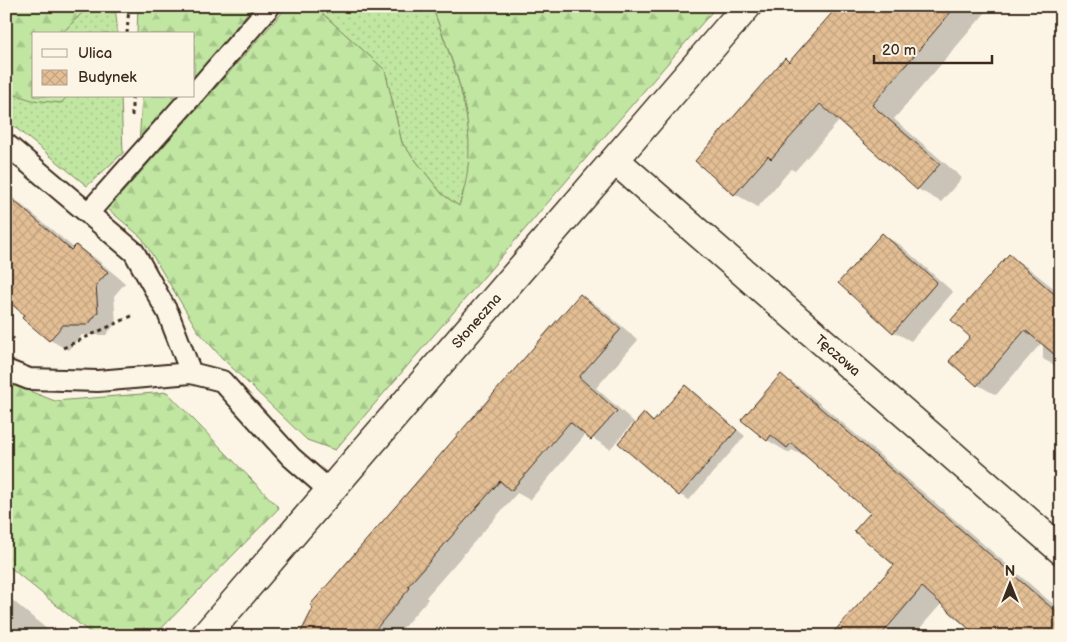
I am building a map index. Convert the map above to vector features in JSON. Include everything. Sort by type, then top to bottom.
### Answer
[{"type":"street","name":"Słoneczna","points":[[217,632],[330,492],[616,161],[747,6]]},
{"type":"street","name":"Tęczowa","points":[[616,161],[1061,550]]},
{"type":"lane","points":[[195,93],[270,6]]},
{"type":"lane","points":[[89,212],[190,98]]},
{"type":"lane","points":[[6,144],[89,212],[134,252],[168,313],[190,373]]},
{"type":"lane","points":[[6,370],[29,380],[98,381],[190,373],[222,381],[291,457],[330,492]]},
{"type":"path","points":[[127,32],[128,6]]},
{"type":"green space","points":[[6,6],[89,6],[63,32],[32,32],[32,98],[66,98],[61,103],[32,100],[6,92]]},
{"type":"green space","points":[[89,6],[115,6],[118,32],[61,32]]},
{"type":"green space","points":[[138,6],[253,6],[195,78],[195,32],[137,32]]},
{"type":"green space","points":[[288,6],[314,6],[385,70],[402,143],[442,194],[459,206],[466,180],[469,154],[468,129],[458,80],[432,6],[717,6],[335,450],[307,440],[222,358],[198,331],[142,238],[108,209]]},
{"type":"green space","points":[[314,6],[432,6],[459,86],[468,127],[469,169],[459,206],[442,194],[402,143],[385,70]]},
{"type":"green space","points":[[6,92],[60,103],[66,98],[121,98],[123,153],[87,186],[6,120]]},
{"type":"green space","points":[[142,98],[177,98],[139,146]]},
{"type":"green space","points":[[6,382],[55,401],[167,392],[279,508],[154,636],[94,636],[6,564]]},
{"type":"building","points":[[838,6],[956,6],[872,105],[940,164],[917,190],[820,104],[771,159],[768,156],[734,195],[695,161],[785,58],[789,62]]},
{"type":"building","points":[[6,194],[71,250],[76,245],[108,272],[96,285],[98,312],[88,325],[63,325],[49,341],[22,318],[24,315],[6,299]]},
{"type":"building","points":[[882,233],[937,282],[893,333],[838,283]]},
{"type":"building","points":[[1009,254],[1061,300],[1061,360],[1025,330],[977,386],[949,361],[970,337],[951,320]]},
{"type":"building","points":[[580,294],[621,329],[579,377],[617,411],[591,440],[570,422],[511,491],[500,481],[408,586],[410,588],[370,636],[299,636],[313,608],[310,605]]},
{"type":"building","points":[[781,374],[1061,616],[1061,636],[977,636],[922,587],[880,636],[830,636],[894,565],[854,531],[870,513],[791,443],[787,448],[771,435],[767,441],[741,420]]},
{"type":"building","points":[[685,385],[737,430],[679,496],[618,443],[644,413],[653,422]]}]
